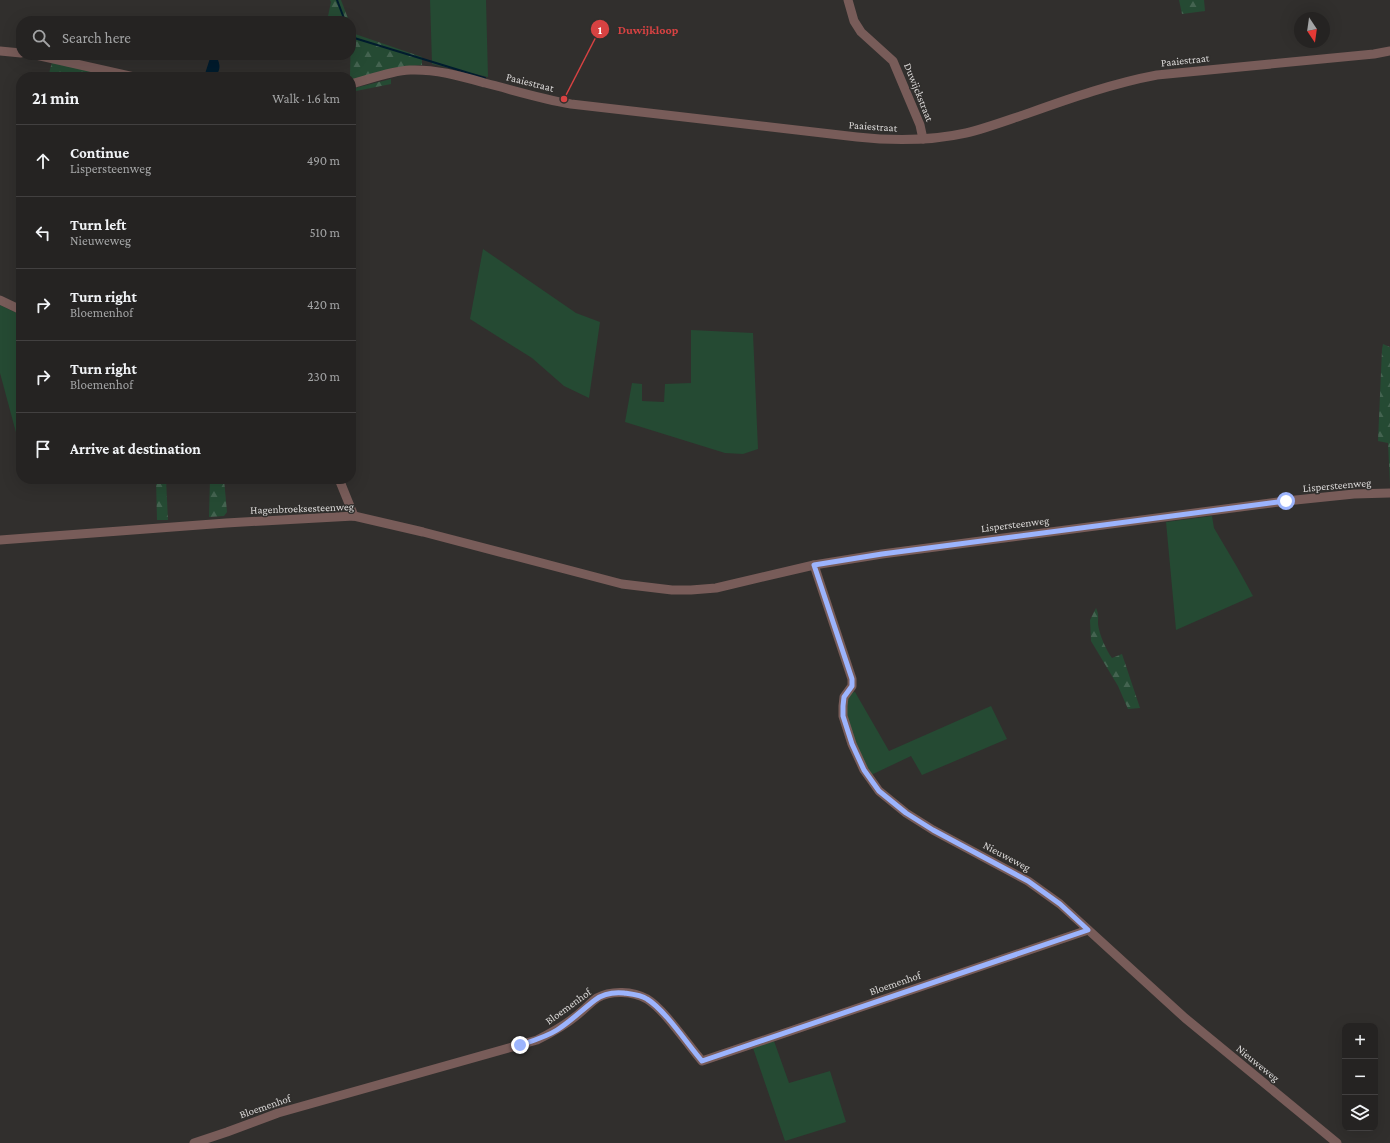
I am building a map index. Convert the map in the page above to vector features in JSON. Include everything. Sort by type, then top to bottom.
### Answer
[{"type":"street","name":"Duwijckstraat","points":[[848,0],[856,26],[893,61],[920,125],[923,139]]},
{"type":"street","points":[[0,51],[16,53]]},
{"type":"street","name":"Paaiestraat","points":[[356,83],[393,72],[409,70],[436,71],[570,104],[875,139],[923,139],[964,133],[988,127],[1065,100],[1139,78],[1185,71],[1374,54],[1390,51]]},
{"type":"street","points":[[58,60],[112,72]]},
{"type":"street","points":[[0,300],[16,308]]},
{"type":"street","points":[[340,484],[354,516]]},
{"type":"street","name":"Lispersteenweg","points":[[645,587],[672,590],[716,588],[814,565],[882,554],[1286,501],[1354,494],[1390,493]]},
{"type":"street","name":"Hagenbroeksesteenweg","points":[[0,540],[226,523],[354,516],[423,532],[622,584],[645,587]]},
{"type":"street","name":"Nieuweweg","points":[[814,565],[852,679],[852,686],[844,697],[843,716],[852,744],[864,770],[879,791],[913,817],[1028,881],[1060,904],[1186,1018],[1337,1143]]},
{"type":"street","name":"Bloemenhof","points":[[194,1143],[278,1113],[537,1040],[556,1031],[595,1000],[611,992],[628,994],[647,999],[658,1009],[702,1061],[1088,930]]},
{"type":"green space","points":[[330,0],[341,0],[347,16],[328,16],[331,2]]},
{"type":"green space","points":[[430,0],[486,0],[488,77],[432,64]]},
{"type":"green space","points":[[1179,0],[1204,0],[1205,11],[1182,14]]},
{"type":"green space","points":[[356,34],[422,57],[422,65],[409,66],[356,81],[356,72],[350,72],[350,60],[356,60]]},
{"type":"green space","points":[[52,62],[95,72],[49,72]]},
{"type":"green space","points":[[391,79],[391,84],[356,91],[356,88]]},
{"type":"green space","points":[[483,249],[576,313],[600,322],[589,398],[564,386],[532,358],[470,319]]},
{"type":"green space","points":[[0,305],[16,313],[16,432],[0,373]]},
{"type":"green space","points":[[691,330],[753,333],[758,449],[743,454],[725,453],[625,422],[632,383],[642,384],[642,401],[664,402],[665,384],[691,383]]},
{"type":"green space","points":[[1383,344],[1390,347],[1390,485],[1388,443],[1378,441]]},
{"type":"green space","points":[[156,484],[166,484],[168,520],[157,520]]},
{"type":"green space","points":[[210,484],[224,484],[227,512],[224,516],[209,517]]},
{"type":"green space","points":[[1212,516],[1214,528],[1253,596],[1176,630],[1166,522]]},
{"type":"green space","points":[[1096,608],[1098,614],[1098,624],[1103,642],[1112,658],[1122,654],[1140,708],[1128,709],[1118,686],[1091,641],[1090,620]]},
{"type":"green space","points":[[855,692],[889,751],[991,706],[1007,739],[922,775],[911,756],[871,775],[856,746],[848,724],[846,703],[849,693]]},
{"type":"green space","points":[[774,1041],[789,1083],[830,1071],[846,1122],[785,1141],[753,1048]]},
{"type":"water","points":[[209,60],[218,60],[218,72],[206,72]]},
{"type":"waterway","points":[[337,0],[343,16]]},
{"type":"waterway","points":[[356,39],[485,78]]},
{"type":"place","name":"Duwijkloop","points":[[564,99]]},
{"type":"route","points":[[520,1045],[537,1040],[556,1031],[603,995],[611,992],[620,992],[647,999],[675,1028],[702,1061],[1088,930],[1060,904],[1028,881],[933,830],[906,813],[879,791],[864,770],[852,744],[843,716],[844,697],[852,686],[852,679],[814,565],[882,554],[1286,501]]}]
